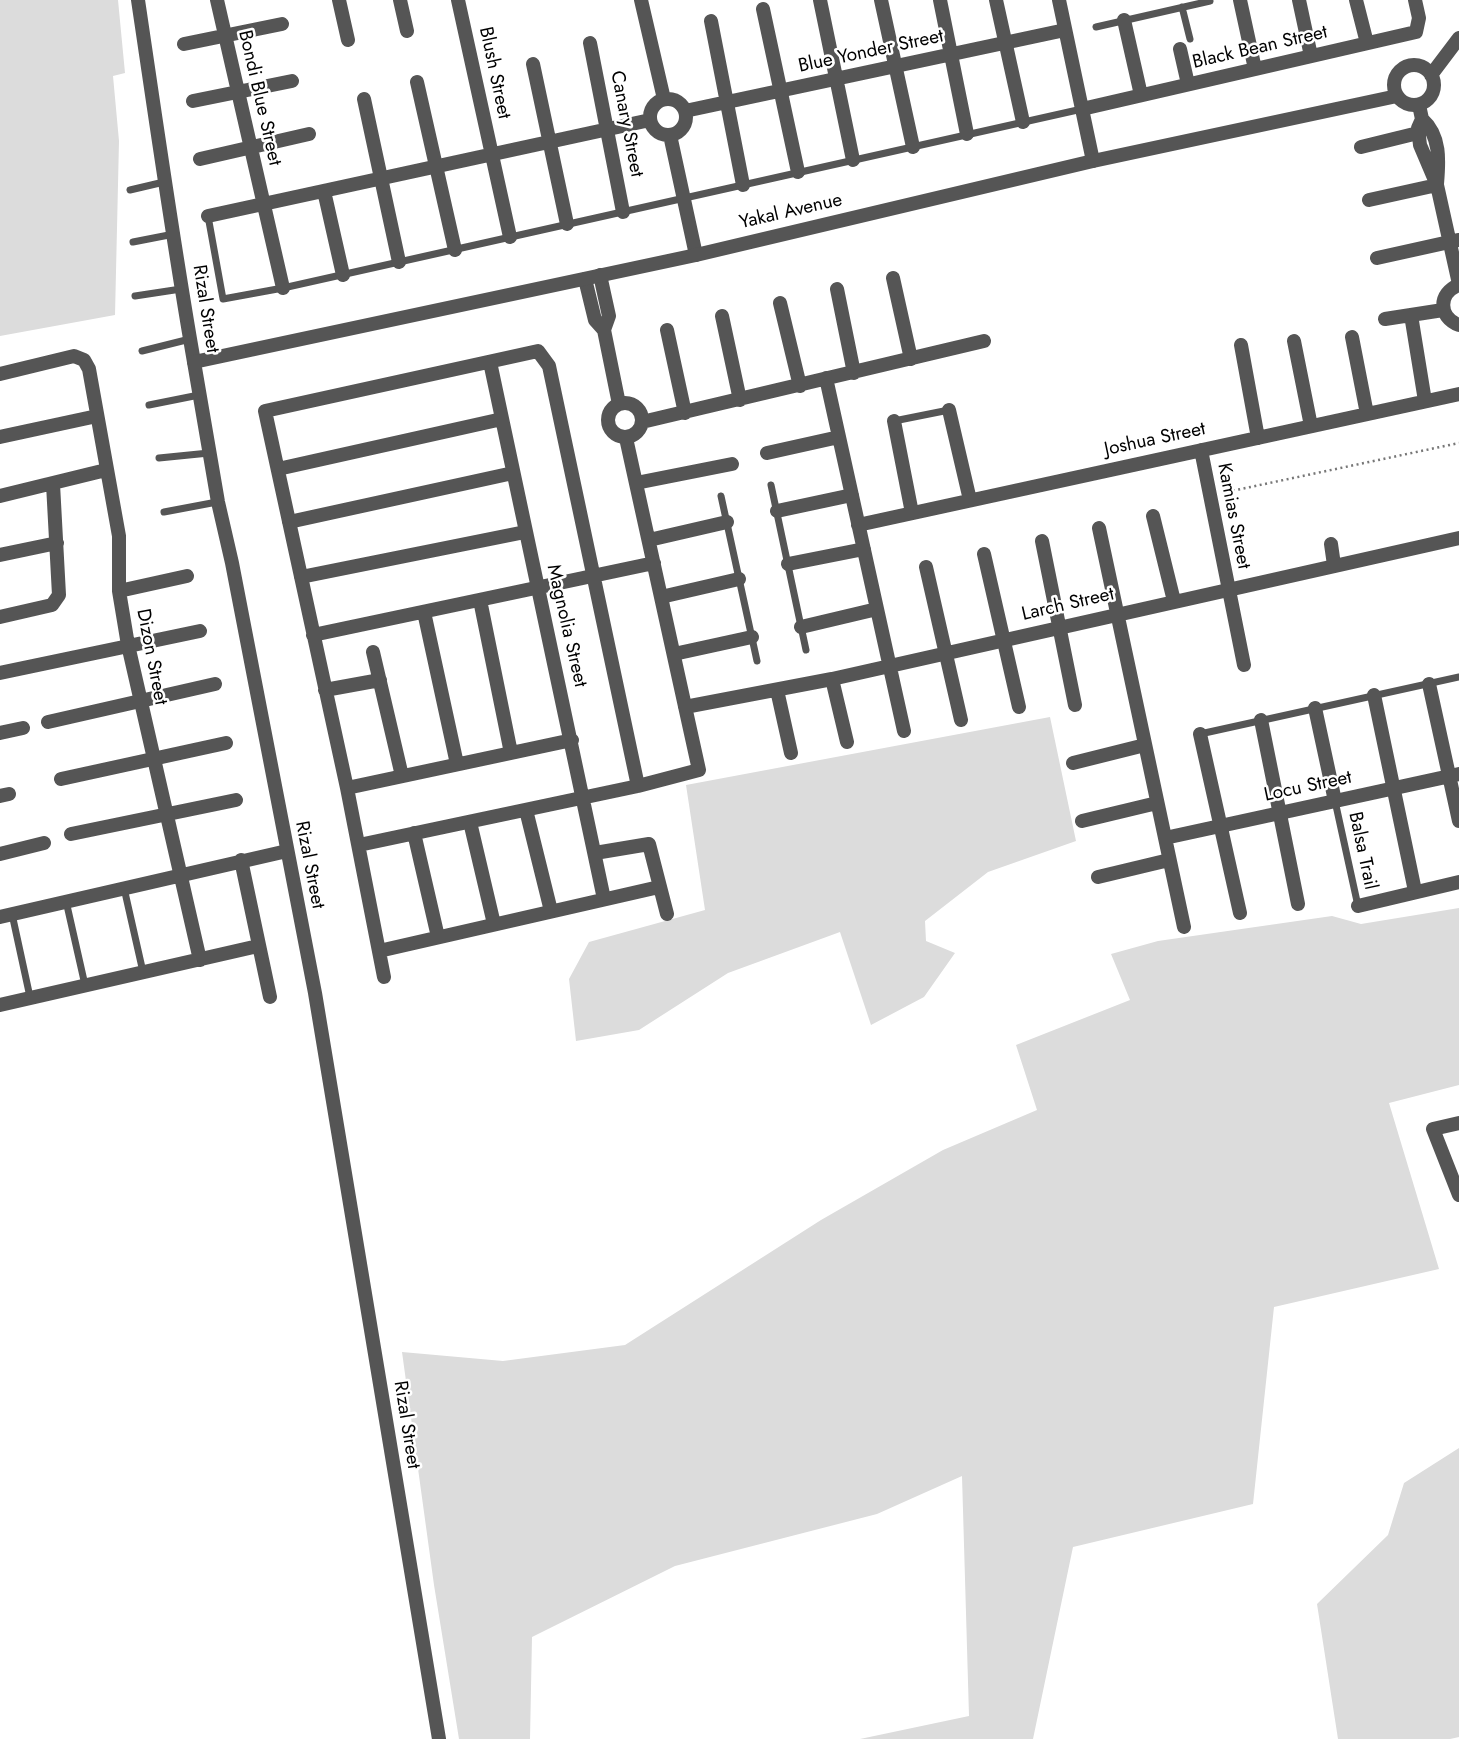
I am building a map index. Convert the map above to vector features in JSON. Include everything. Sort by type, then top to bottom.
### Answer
[{"type":"street","name":"Rizal Street","points":[[138,0],[164,182],[175,234],[209,453],[314,993],[439,1739]]},
{"type":"street","name":"Bondi Blue Street","points":[[217,0],[283,288]]},
{"type":"street","points":[[339,0],[348,40]]},
{"type":"street","points":[[400,0],[407,31]]},
{"type":"street","name":"Blush Street","points":[[458,0],[510,237]]},
{"type":"street","points":[[641,0],[664,99]]},
{"type":"street","points":[[820,0],[853,160]]},
{"type":"street","points":[[881,0],[913,146]]},
{"type":"street","points":[[940,0],[967,134]]},
{"type":"street","points":[[996,0],[1023,122]]},
{"type":"street","points":[[1059,0],[1093,161]]},
{"type":"street","points":[[1240,0],[1255,69]]},
{"type":"street","points":[[1299,0],[1311,56]]},
{"type":"street","points":[[1356,0],[1367,43]]},
{"type":"street","name":"Black Bean Street","points":[[1082,108],[1416,32],[1419,18],[1415,0]]},
{"type":"street","points":[[763,9],[798,172]]},
{"type":"street","points":[[1125,20],[1141,95]]},
{"type":"street","points":[[711,21],[743,185]]},
{"type":"street","points":[[184,44],[282,24]]},
{"type":"street","name":"Blue Yonder Street","points":[[685,111],[1066,30]]},
{"type":"street","points":[[1431,75],[1459,38]]},
{"type":"street","name":"Canary Street","points":[[590,43],[623,212]]},
{"type":"street","points":[[1185,44],[1188,84]]},
{"type":"street","points":[[533,64],[567,224]]},
{"type":"street","points":[[1420,119],[1410,105],[1397,96],[1394,82],[1397,73],[1403,68],[1419,65],[1431,75],[1433,90],[1420,119],[1420,145],[1437,186],[1454,241],[1459,284],[1446,294],[1443,310],[1446,317],[1459,325]]},
{"type":"street","points":[[193,101],[292,81]]},
{"type":"street","points":[[417,82],[455,250]]},
{"type":"street","name":"Yakal Avenue","points":[[194,362],[696,255],[1093,161],[1397,96]]},
{"type":"street","points":[[364,99],[399,262]]},
{"type":"street","points":[[664,99],[679,102],[685,111],[683,126],[670,135],[655,130],[650,120],[652,107],[664,99]]},
{"type":"street","points":[[1361,148],[1420,119]]},
{"type":"street","points":[[208,216],[650,120]]},
{"type":"street","points":[[200,159],[309,134]]},
{"type":"street","points":[[670,135],[696,255]]},
{"type":"street","points":[[1369,200],[1437,186]]},
{"type":"street","points":[[324,191],[343,275]]},
{"type":"street","points":[[1377,258],[1454,241]]},
{"type":"street","points":[[600,275],[609,316],[604,330]]},
{"type":"street","points":[[894,278],[911,359]]},
{"type":"street","points":[[585,279],[595,320],[604,330],[619,404]]},
{"type":"street","points":[[837,289],[855,373]]},
{"type":"street","points":[[780,303],[800,386]]},
{"type":"street","points":[[1385,318],[1443,310]]},
{"type":"street","points":[[1410,315],[1425,401]]},
{"type":"street","points":[[722,316],[740,400]]},
{"type":"street","points":[[667,331],[685,413]]},
{"type":"street","points":[[1352,337],[1367,414]]},
{"type":"street","points":[[642,422],[984,341]]},
{"type":"street","points":[[1294,341],[1311,426]]},
{"type":"street","points":[[1241,345],[1258,438]]},
{"type":"street","points":[[384,977],[359,845],[265,411],[538,351],[549,366],[638,786]]},
{"type":"street","name":"Dizon Street","points":[[0,374],[74,356],[84,360],[89,369],[119,536],[119,591],[128,645],[200,960]]},
{"type":"street","name":"Magnolia Street","points":[[490,362],[604,899]]},
{"type":"street","points":[[826,378],[904,731]]},
{"type":"street","name":"Joshua Street","points":[[858,525],[1459,394]]},
{"type":"street","points":[[628,403],[641,413],[642,422],[637,432],[626,438],[611,432],[608,416],[612,408],[628,403]]},
{"type":"street","points":[[949,410],[970,500]]},
{"type":"street","points":[[0,437],[97,416]]},
{"type":"street","points":[[278,469],[502,419]]},
{"type":"street","points":[[894,421],[912,513]]},
{"type":"street","points":[[767,453],[839,437]]},
{"type":"street","points":[[359,845],[638,786],[699,770],[626,438]]},
{"type":"street","name":"Kamias Street","points":[[1201,450],[1244,665]]},
{"type":"street","points":[[636,483],[732,464]]},
{"type":"street","points":[[0,496],[106,470]]},
{"type":"street","points":[[289,522],[513,473]]},
{"type":"street","points":[[0,617],[52,605],[59,595],[53,484]]},
{"type":"street","points":[[777,511],[852,495]]},
{"type":"street","points":[[1153,516],[1174,601]]},
{"type":"street","points":[[649,540],[727,522]]},
{"type":"street","points":[[1098,528],[1184,927]]},
{"type":"street","points":[[301,577],[525,532]]},
{"type":"street","name":"Larch Street","points":[[685,708],[832,679],[1227,589],[1300,580],[1335,565],[1459,538]]},
{"type":"street","points":[[1042,541],[1075,705]]},
{"type":"street","points":[[0,555],[57,543]]},
{"type":"street","points":[[1331,544],[1335,565]]},
{"type":"street","points":[[788,564],[864,549]]},
{"type":"street","points":[[984,554],[1019,707]]},
{"type":"street","points":[[313,635],[654,563]]},
{"type":"street","points":[[926,567],[961,720]]},
{"type":"street","points":[[119,591],[187,576]]},
{"type":"street","points":[[661,597],[739,579]]},
{"type":"street","points":[[480,600],[511,753]]},
{"type":"street","points":[[801,627],[877,609]]},
{"type":"street","points":[[424,612],[457,764]]},
{"type":"street","points":[[0,673],[200,631]]},
{"type":"street","points":[[674,654],[752,637]]},
{"type":"street","points":[[373,652],[402,776]]},
{"type":"street","points":[[832,679],[847,743]]},
{"type":"street","points":[[325,690],[380,680]]},
{"type":"street","points":[[48,722],[215,684]]},
{"type":"street","points":[[1429,684],[1454,776],[1459,821]]},
{"type":"street","points":[[777,690],[791,753]]},
{"type":"street","points":[[1374,695],[1415,891]]},
{"type":"street","points":[[1315,708],[1335,801]]},
{"type":"street","points":[[1261,720],[1298,904]]},
{"type":"street","points":[[0,733],[23,728]]},
{"type":"street","points":[[1200,734],[1240,913]]},
{"type":"street","points":[[347,788],[572,740]]},
{"type":"street","points":[[61,779],[226,743]]},
{"type":"street","points":[[1073,763],[1145,745]]},
{"type":"street","name":"Locu Street","points":[[1165,838],[1454,776]]},
{"type":"street","points":[[71,834],[236,800]]},
{"type":"street","points":[[1082,821],[1157,803]]},
{"type":"street","points":[[526,810],[551,911]]},
{"type":"street","points":[[470,822],[494,924]]},
{"type":"street","points":[[414,833],[438,937]]},
{"type":"street","points":[[0,854],[44,843]]},
{"type":"street","points":[[595,853],[649,844],[667,914]]},
{"type":"street","points":[[6,915],[287,850]]},
{"type":"street","points":[[241,860],[270,997]]},
{"type":"street","points":[[1098,877],[1169,860]]},
{"type":"street","points":[[1358,906],[1459,882]]},
{"type":"street","points":[[379,951],[659,887]]},
{"type":"street","points":[[0,1005],[258,946]]},
{"type":"street","points":[[1459,1123],[1433,1129],[1459,1195]]},
{"type":"lane","points":[[1096,27],[1210,1]]},
{"type":"lane","points":[[1182,7],[1185,44]]},
{"type":"lane","points":[[208,216],[223,299],[343,275],[1082,108]]},
{"type":"lane","points":[[130,190],[164,182]]},
{"type":"lane","points":[[133,242],[175,234]]},
{"type":"lane","points":[[135,296],[182,289]]},
{"type":"lane","points":[[142,351],[190,339]]},
{"type":"lane","points":[[149,405],[200,395]]},
{"type":"lane","points":[[894,421],[949,410]]},
{"type":"lane","points":[[159,458],[209,453]]},
{"type":"lane","points":[[772,485],[806,650]]},
{"type":"lane","points":[[721,496],[757,661]]},
{"type":"lane","points":[[164,512],[218,502]]},
{"type":"lane","points":[[1200,734],[1459,677]]},
{"type":"lane","name":"Balsa Trail","points":[[1335,801],[1358,906]]},
{"type":"lane","points":[[124,888],[143,972]]},
{"type":"lane","points":[[66,901],[85,986]]},
{"type":"lane","points":[[6,915],[30,998]]},
{"type":"path","points":[[1209,495],[1459,443]]},
{"type":"shaded area","points":[[0,0],[118,0],[125,73],[113,76],[119,141],[115,315],[0,336]]},
{"type":"shaded area","points":[[1050,717],[1076,841],[988,872],[925,921],[926,941],[955,953],[924,997],[871,1025],[840,932],[728,973],[639,1030],[576,1041],[569,979],[589,942],[705,910],[686,785]]},
{"type":"shaded area","points":[[1459,908],[1459,1085],[1389,1103],[1439,1269],[1274,1307],[1253,1504],[1073,1547],[1033,1739],[860,1739],[969,1716],[962,1476],[877,1514],[675,1566],[532,1637],[530,1739],[459,1739],[434,1585],[402,1352],[503,1361],[625,1345],[821,1220],[943,1150],[1037,1110],[1016,1045],[1130,1000],[1111,954],[1158,941],[1332,916],[1361,924]]},
{"type":"shaded area","points":[[1459,1448],[1459,1737],[1338,1739],[1317,1604],[1388,1535],[1404,1483]]}]
